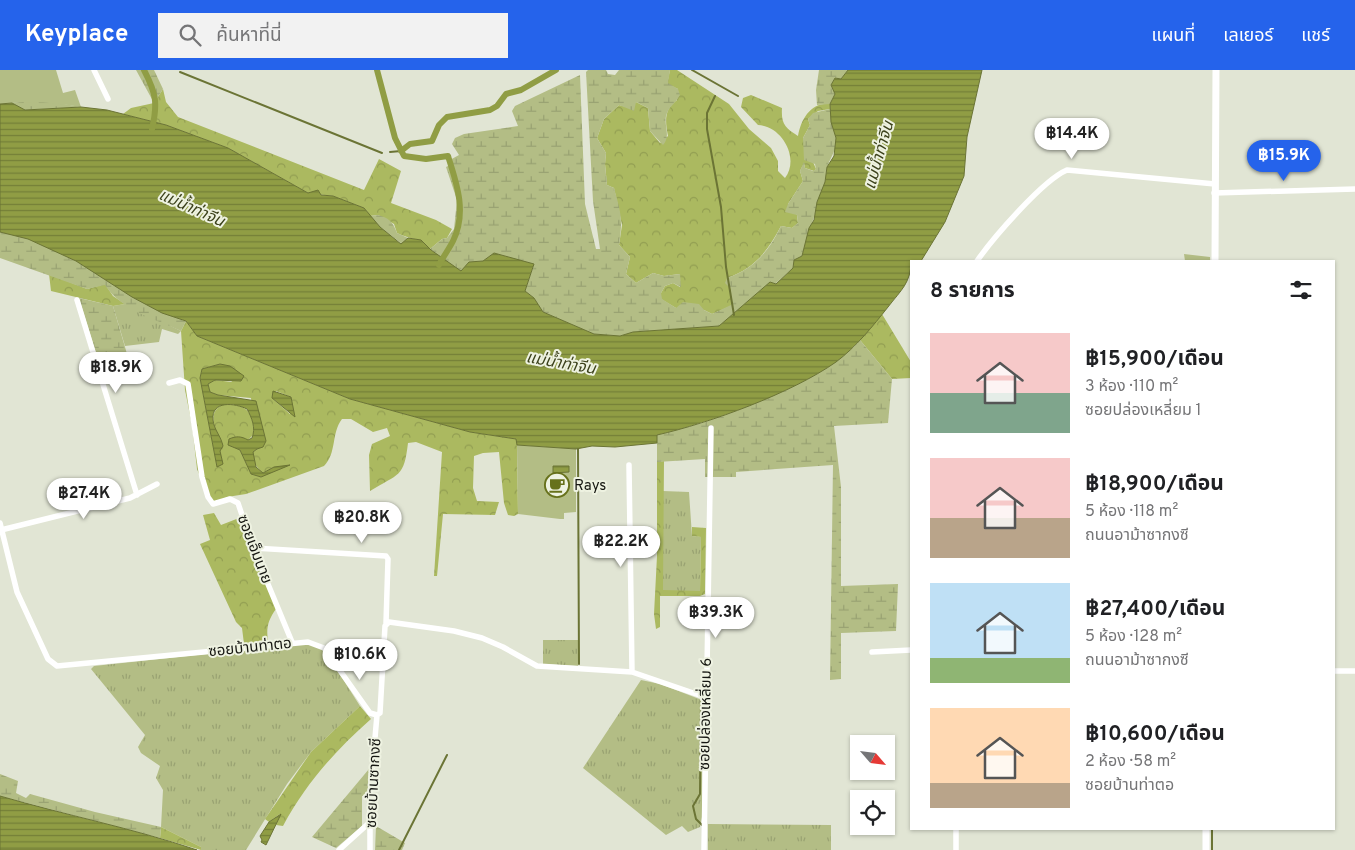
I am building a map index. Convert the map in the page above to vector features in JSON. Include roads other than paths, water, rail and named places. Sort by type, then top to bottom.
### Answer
[{"type":"street","points":[[94,70],[108,99]]},
{"type":"street","points":[[1215,260],[1216,70]]},
{"type":"street","points":[[978,260],[994,237],[1022,208],[1054,179],[1068,170],[1215,184]]},
{"type":"street","points":[[1214,193],[1355,189]]},
{"type":"street","points":[[77,300],[137,495]]},
{"type":"street","name":"ซอยเอ็มนาย","points":[[169,383],[180,380],[188,384],[202,477],[208,497],[213,504],[230,499],[238,503],[253,548],[292,642]]},
{"type":"street","name":"ซอยปล่องเหลี่ยม 6","points":[[704,850],[705,696],[711,428]]},
{"type":"street","points":[[629,465],[632,672]]},
{"type":"street","points":[[1,527],[137,495],[157,484]]},
{"type":"street","name":"ซอยบ้านท่าตอ","points":[[1,527],[17,592],[32,629],[48,659],[57,666],[292,642],[308,642],[324,648],[370,713],[377,715]]},
{"type":"street","points":[[253,548],[386,556],[388,559],[386,623],[380,713],[377,715]]},
{"type":"street","points":[[386,623],[454,631],[482,638],[504,647],[537,666],[632,672],[705,696]]},
{"type":"street","points":[[872,652],[910,650]]},
{"type":"street","points":[[1335,671],[1355,671]]},
{"type":"street","name":"ซอยบ้านซากงซี","points":[[370,850],[369,823],[377,715]]},
{"type":"street","points":[[339,850],[369,823]]},
{"type":"street","points":[[956,830],[956,850]]},
{"type":"street","points":[[1206,830],[1206,850]]},
{"type":"water","name":"แม่น้ำท่าจีน","points":[[848,70],[982,70],[967,137],[964,176],[945,222],[922,260],[910,260],[910,272],[901,291],[864,336],[836,362],[797,385],[750,406],[701,423],[657,435],[657,443],[615,447],[592,446],[576,449],[517,445],[516,439],[470,432],[350,399],[197,336],[186,321],[162,313],[132,297],[76,261],[28,239],[0,232],[0,104],[12,103],[25,110],[81,107],[107,110],[166,125],[228,148],[308,193],[318,190],[321,195],[333,196],[364,208],[380,227],[401,244],[408,238],[421,240],[431,250],[461,271],[469,262],[483,261],[494,253],[534,264],[525,291],[534,298],[543,312],[594,334],[620,336],[633,332],[719,326],[770,282],[776,284],[793,268],[794,260],[802,256],[809,228],[814,220],[817,202],[825,182],[827,167],[834,156],[836,138],[831,122],[830,104],[835,94],[831,85],[835,78],[841,79]]},
{"type":"water","points":[[220,364],[230,366],[244,376],[241,381],[215,380],[208,384],[210,392],[256,401],[266,441],[263,447],[253,452],[256,467],[263,473],[274,467],[290,465],[261,477],[251,474],[240,450],[228,445],[229,439],[232,438],[241,437],[248,440],[252,438],[254,431],[252,419],[247,409],[236,405],[225,405],[216,409],[213,414],[214,424],[223,446],[220,451],[223,464],[217,467],[200,378],[202,369]]},
{"type":"water","points":[[273,391],[291,397],[295,417],[272,398]]},
{"type":"water","points":[[553,466],[569,466],[569,472],[553,473]]},
{"type":"water","points":[[0,796],[148,835],[197,850],[0,850]]},
{"type":"water","points":[[281,814],[266,845],[261,842],[260,836],[269,822]]},
{"type":"waterway","points":[[144,70],[155,98],[152,129]]},
{"type":"waterway","points":[[377,70],[395,138],[404,156],[426,159],[448,156],[457,188],[460,209],[457,230],[453,241],[439,265]]},
{"type":"waterway","points":[[401,151],[410,144],[432,141],[439,125],[447,117],[490,110],[497,106],[506,94],[521,90],[556,70]]},
{"type":"waterway","points":[[692,70],[738,96]]},
{"type":"waterway","points":[[180,72],[382,153]]},
{"type":"waterway","points":[[715,96],[707,113],[707,129],[721,207],[726,267],[734,315]]},
{"type":"waterway","points":[[390,152],[401,151]]},
{"type":"waterway","points":[[578,449],[579,664]]},
{"type":"waterway","points":[[701,702],[700,794],[693,806],[696,819],[702,825]]},
{"type":"waterway","points":[[399,850],[447,755]]},
{"type":"waterway","points":[[1212,830],[1212,850]]},
{"type":"place","name":"Rays","points":[[557,485]]}]
